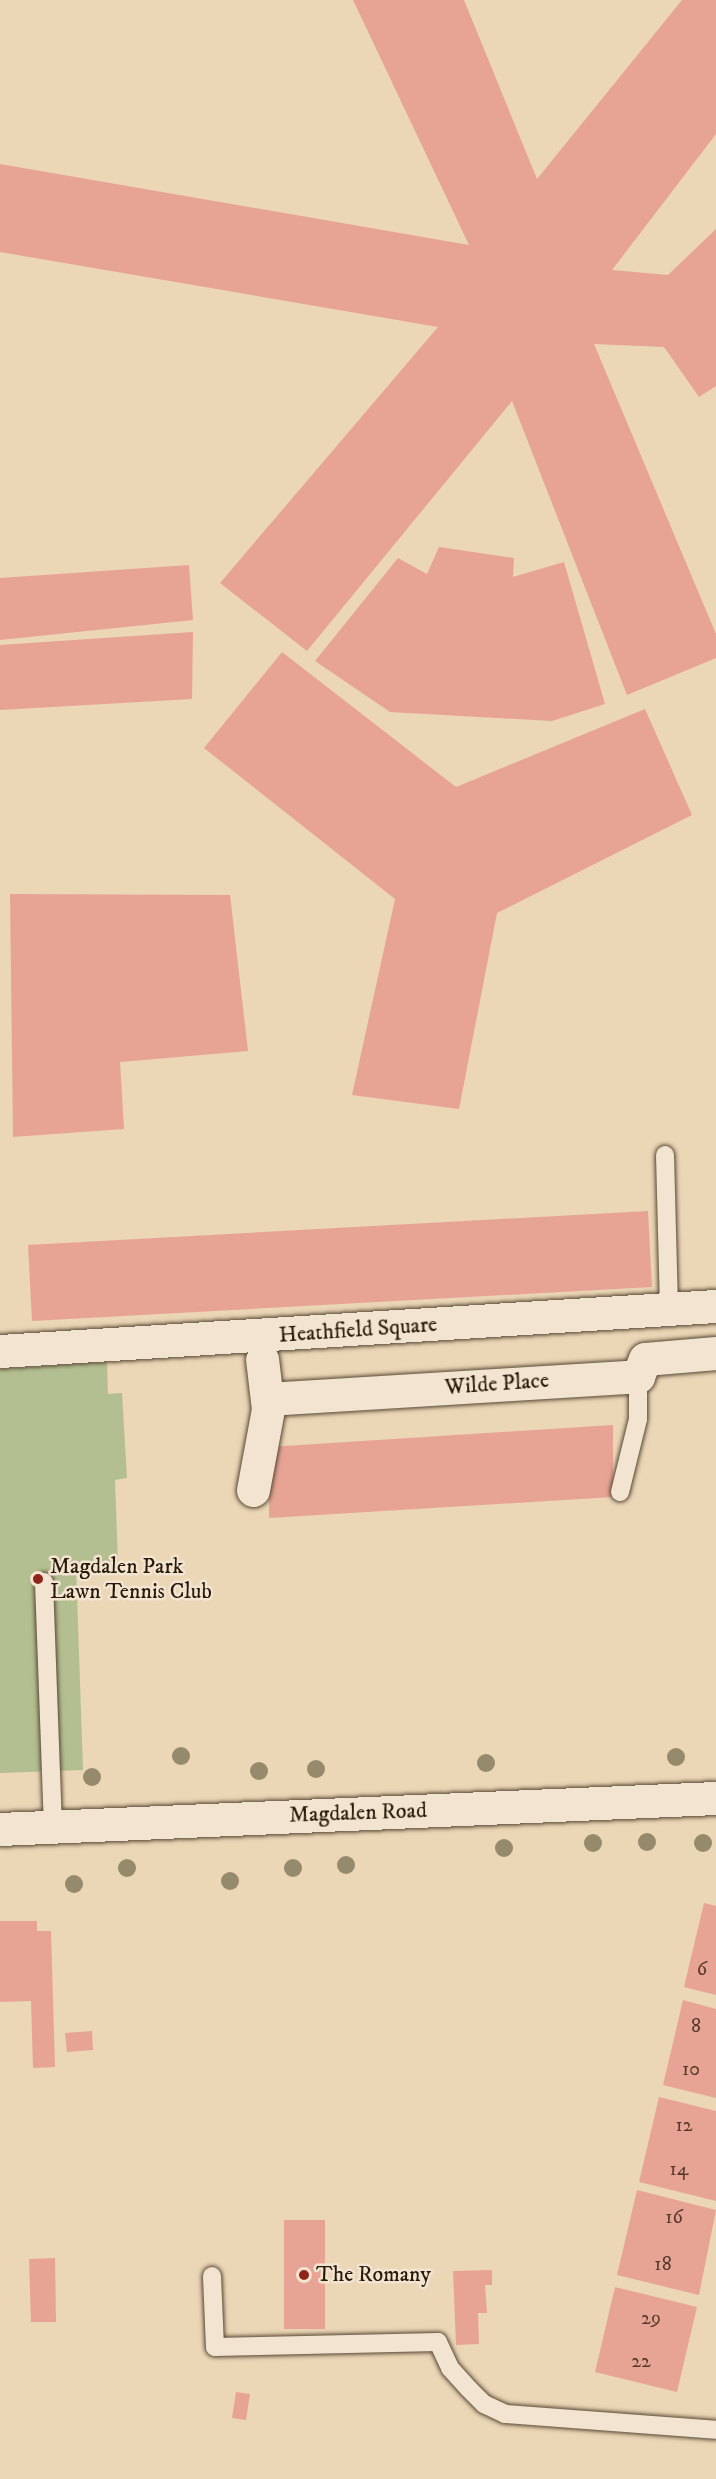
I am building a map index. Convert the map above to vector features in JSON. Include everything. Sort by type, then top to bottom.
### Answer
[{"type":"street","name":"Heathfield Square","points":[[0,1351],[716,1306]]},
{"type":"street","points":[[638,1376],[645,1359],[716,1353]]},
{"type":"street","points":[[253,1490],[267,1399],[262,1359]]},
{"type":"street","name":"Wilde Place","points":[[267,1399],[638,1376]]},
{"type":"street","name":"Magdalen Road","points":[[0,1829],[716,1798]]},
{"type":"lane","points":[[665,1155],[669,1309]]},
{"type":"lane","points":[[620,1492],[638,1419],[638,1376]]},
{"type":"lane","points":[[44,1582],[53,1828]]},
{"type":"lane","points":[[212,2276],[215,2347],[438,2342],[450,2368],[469,2389],[484,2404],[505,2414],[716,2430]]},
{"type":"green space","name":"Magdalen Park Lawn Tennis Club","points":[[107,1362],[108,1394],[122,1393],[127,1478],[115,1480],[118,1563],[76,1565],[83,1770],[0,1773],[0,1369]]},
{"type":"building","points":[[353,0],[464,0],[537,179],[682,0],[716,0],[716,134],[612,270],[668,275],[716,229],[716,386],[699,397],[664,347],[594,344],[716,634],[716,658],[627,695],[512,401],[307,651],[220,583],[438,327],[0,252],[0,164],[469,245]]},
{"type":"building","points":[[439,547],[514,558],[513,577],[564,562],[605,704],[552,721],[390,712],[315,661],[398,558],[427,574]]},
{"type":"building","points":[[189,565],[193,620],[0,640],[0,578]]},
{"type":"building","points":[[193,632],[192,699],[0,710],[0,645]]},
{"type":"building","points":[[282,652],[456,787],[645,709],[692,815],[497,913],[459,1109],[352,1095],[395,899],[204,748]]},
{"type":"building","points":[[10,894],[230,895],[248,1051],[120,1062],[124,1129],[13,1137]]},
{"type":"building","points":[[648,1211],[652,1287],[32,1321],[28,1245]]},
{"type":"building","points":[[613,1425],[613,1497],[269,1518],[269,1447]]},
{"type":"building","points":[[704,1903],[716,1906],[716,1995],[684,1987]]},
{"type":"building","points":[[0,1921],[37,1921],[37,1931],[51,1931],[55,2067],[33,2068],[31,2001],[0,2002]]},
{"type":"building","points":[[683,2000],[716,2009],[716,2098],[663,2085]]},
{"type":"building","points":[[92,2031],[93,2050],[67,2052],[65,2033]]},
{"type":"building","points":[[659,2097],[716,2111],[716,2201],[639,2182]]},
{"type":"building","points":[[637,2190],[716,2210],[699,2295],[617,2275]]},
{"type":"building","name":"The Romany","points":[[284,2220],[325,2220],[325,2329],[284,2329]]},
{"type":"building","points":[[55,2258],[56,2322],[31,2322],[29,2259]]},
{"type":"building","points":[[492,2270],[492,2285],[485,2285],[487,2313],[478,2313],[479,2344],[456,2345],[453,2271]]},
{"type":"building","points":[[615,2287],[697,2307],[677,2392],[595,2372]]},
{"type":"building","points":[[236,2392],[250,2394],[246,2420],[232,2418]]},
{"type":"place","name":"Magdalen Park Lawn Tennis Club","points":[[38,1579]]},
{"type":"place","name":"The Romany","points":[[304,2275]]}]
